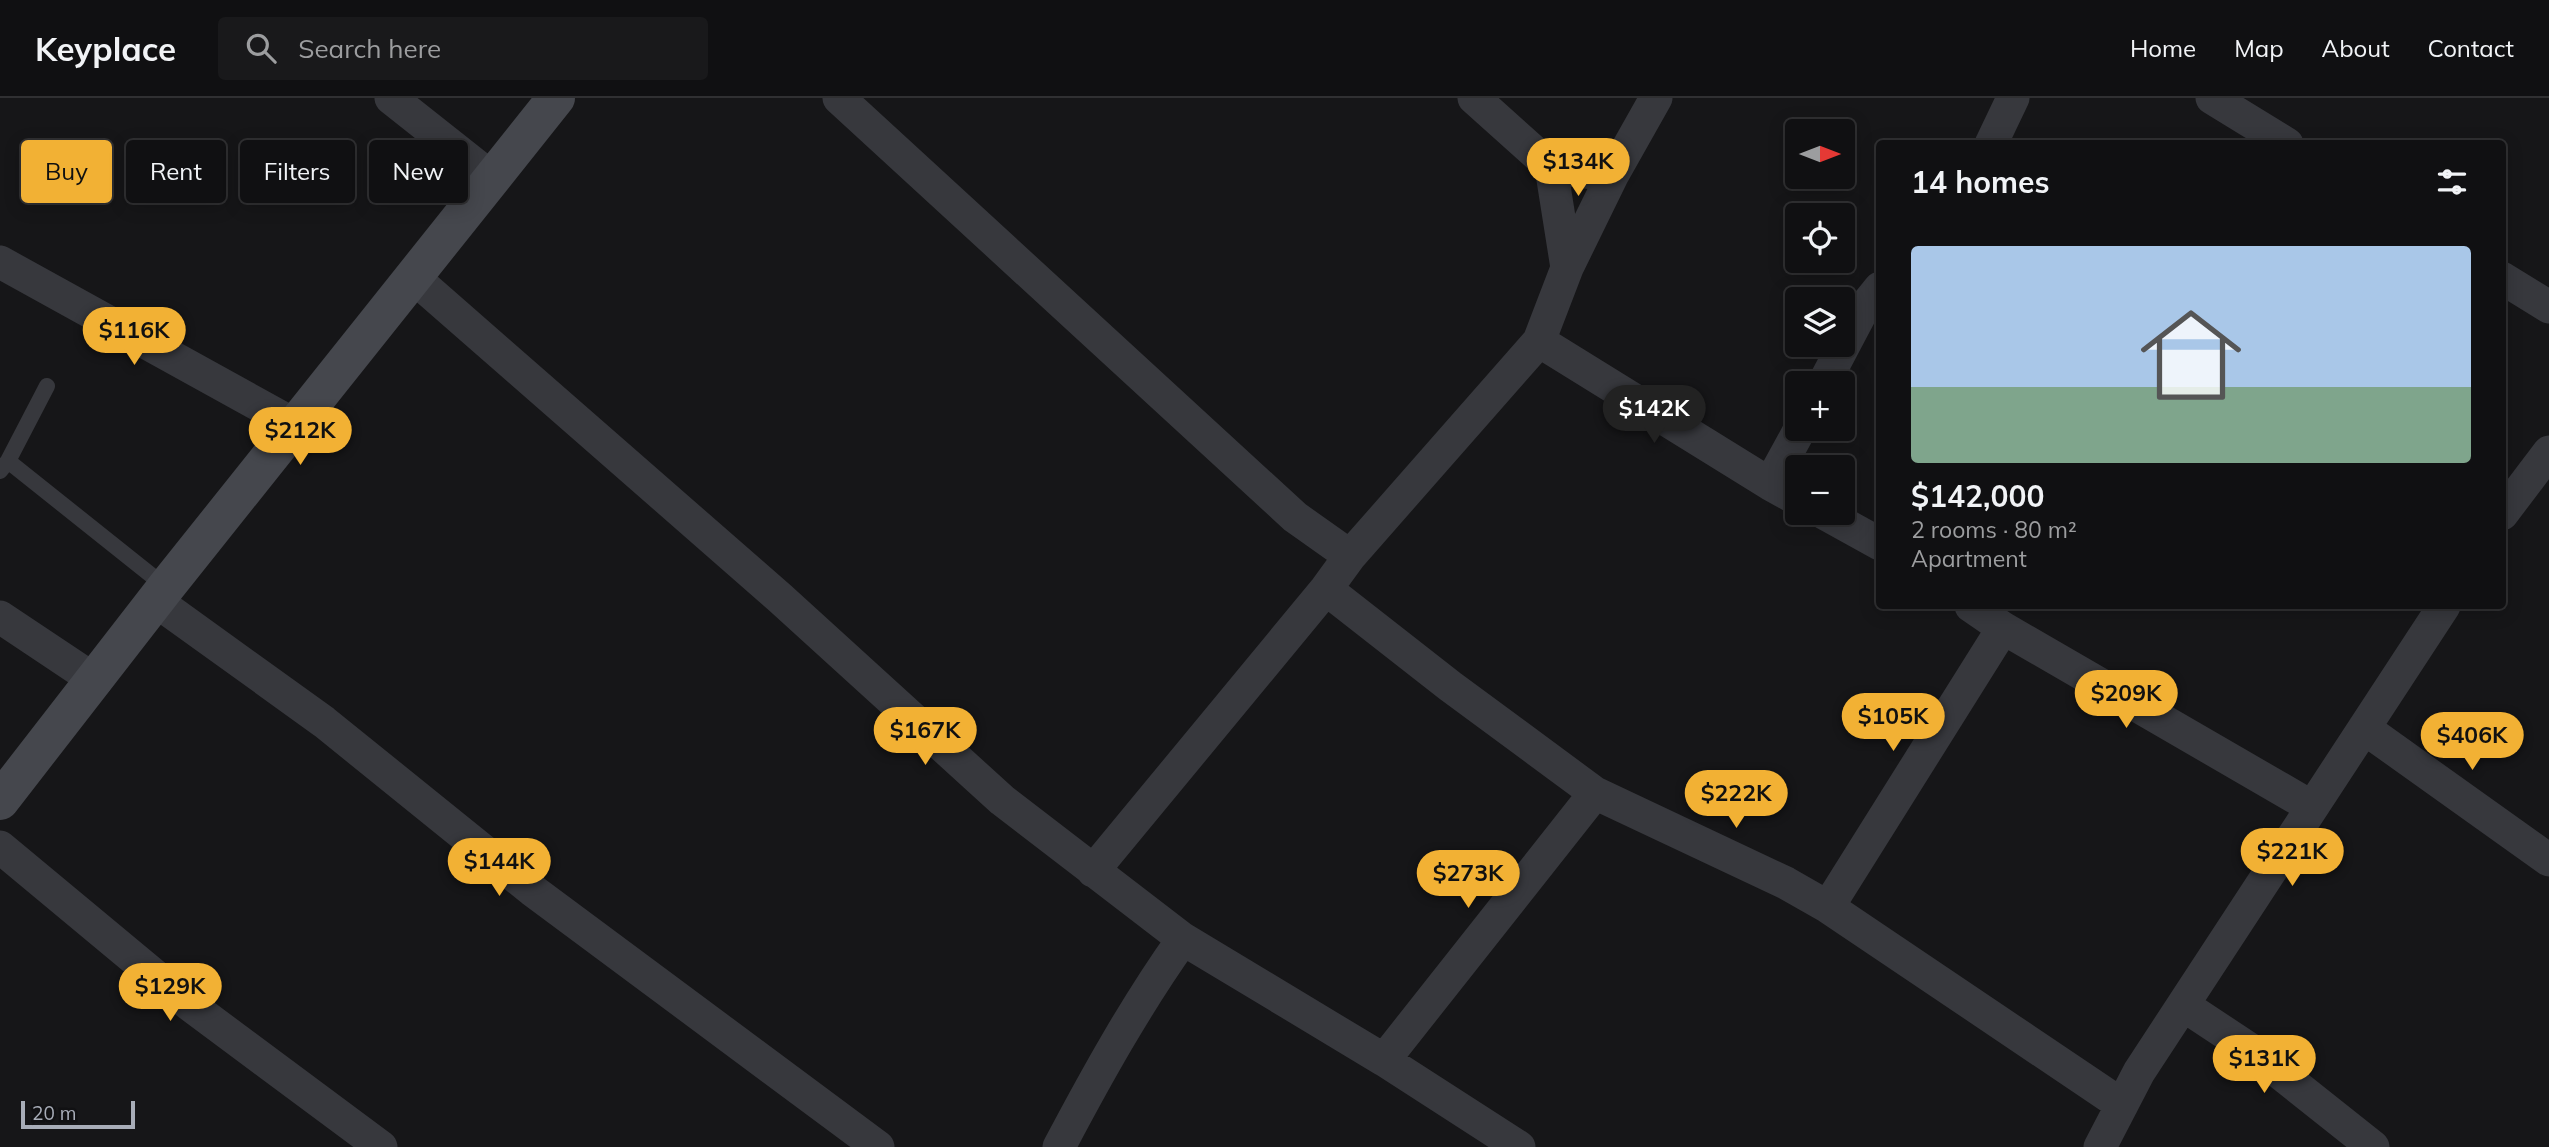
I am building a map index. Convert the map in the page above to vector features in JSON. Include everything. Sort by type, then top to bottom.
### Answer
[{"type":"main road","points":[[0,801],[96,681],[161,594],[556,98]]},
{"type":"street","points":[[391,98],[492,178]]},
{"type":"street","points":[[839,98],[1295,517],[1350,556]]},
{"type":"street","points":[[1475,98],[1551,167],[1612,176]]},
{"type":"street","points":[[1093,871],[1326,589],[1350,556],[1539,341],[1567,268],[1612,176],[1656,98]]},
{"type":"street","points":[[1993,140],[2013,98]]},
{"type":"street","points":[[2212,98],[2280,140]]},
{"type":"street","points":[[1551,167],[1567,268]]},
{"type":"street","points":[[0,262],[295,425]]},
{"type":"street","points":[[413,277],[780,598],[1002,800],[1183,939],[1384,1060],[1519,1147]]},
{"type":"street","points":[[2506,280],[2549,307]]},
{"type":"street","points":[[1830,371],[1863,309],[1876,293]]},
{"type":"street","points":[[1539,341],[1784,492],[1797,441]]},
{"type":"street","points":[[2506,506],[2549,452]]},
{"type":"street","points":[[1846,525],[1876,542]]},
{"type":"street","points":[[1326,589],[1450,686],[1595,793],[1786,883],[1828,907],[2122,1105]]},
{"type":"street","points":[[161,594],[531,890],[878,1147]]},
{"type":"street","points":[[1975,609],[2003,628],[2312,807]]},
{"type":"street","points":[[2100,1147],[2138,1072],[2442,609]]},
{"type":"street","points":[[0,617],[96,681]]},
{"type":"street","points":[[1828,907],[2003,628]]},
{"type":"street","points":[[2364,727],[2549,860]]},
{"type":"street","points":[[1384,1060],[1595,793]]},
{"type":"street","points":[[0,846],[190,1005],[381,1147]]},
{"type":"street","points":[[1059,1147],[1096,1077],[1183,939]]},
{"type":"street","points":[[2183,1005],[2251,1050],[2373,1147]]},
{"type":"lane","points":[[47,386],[4,466],[161,594]]}]
